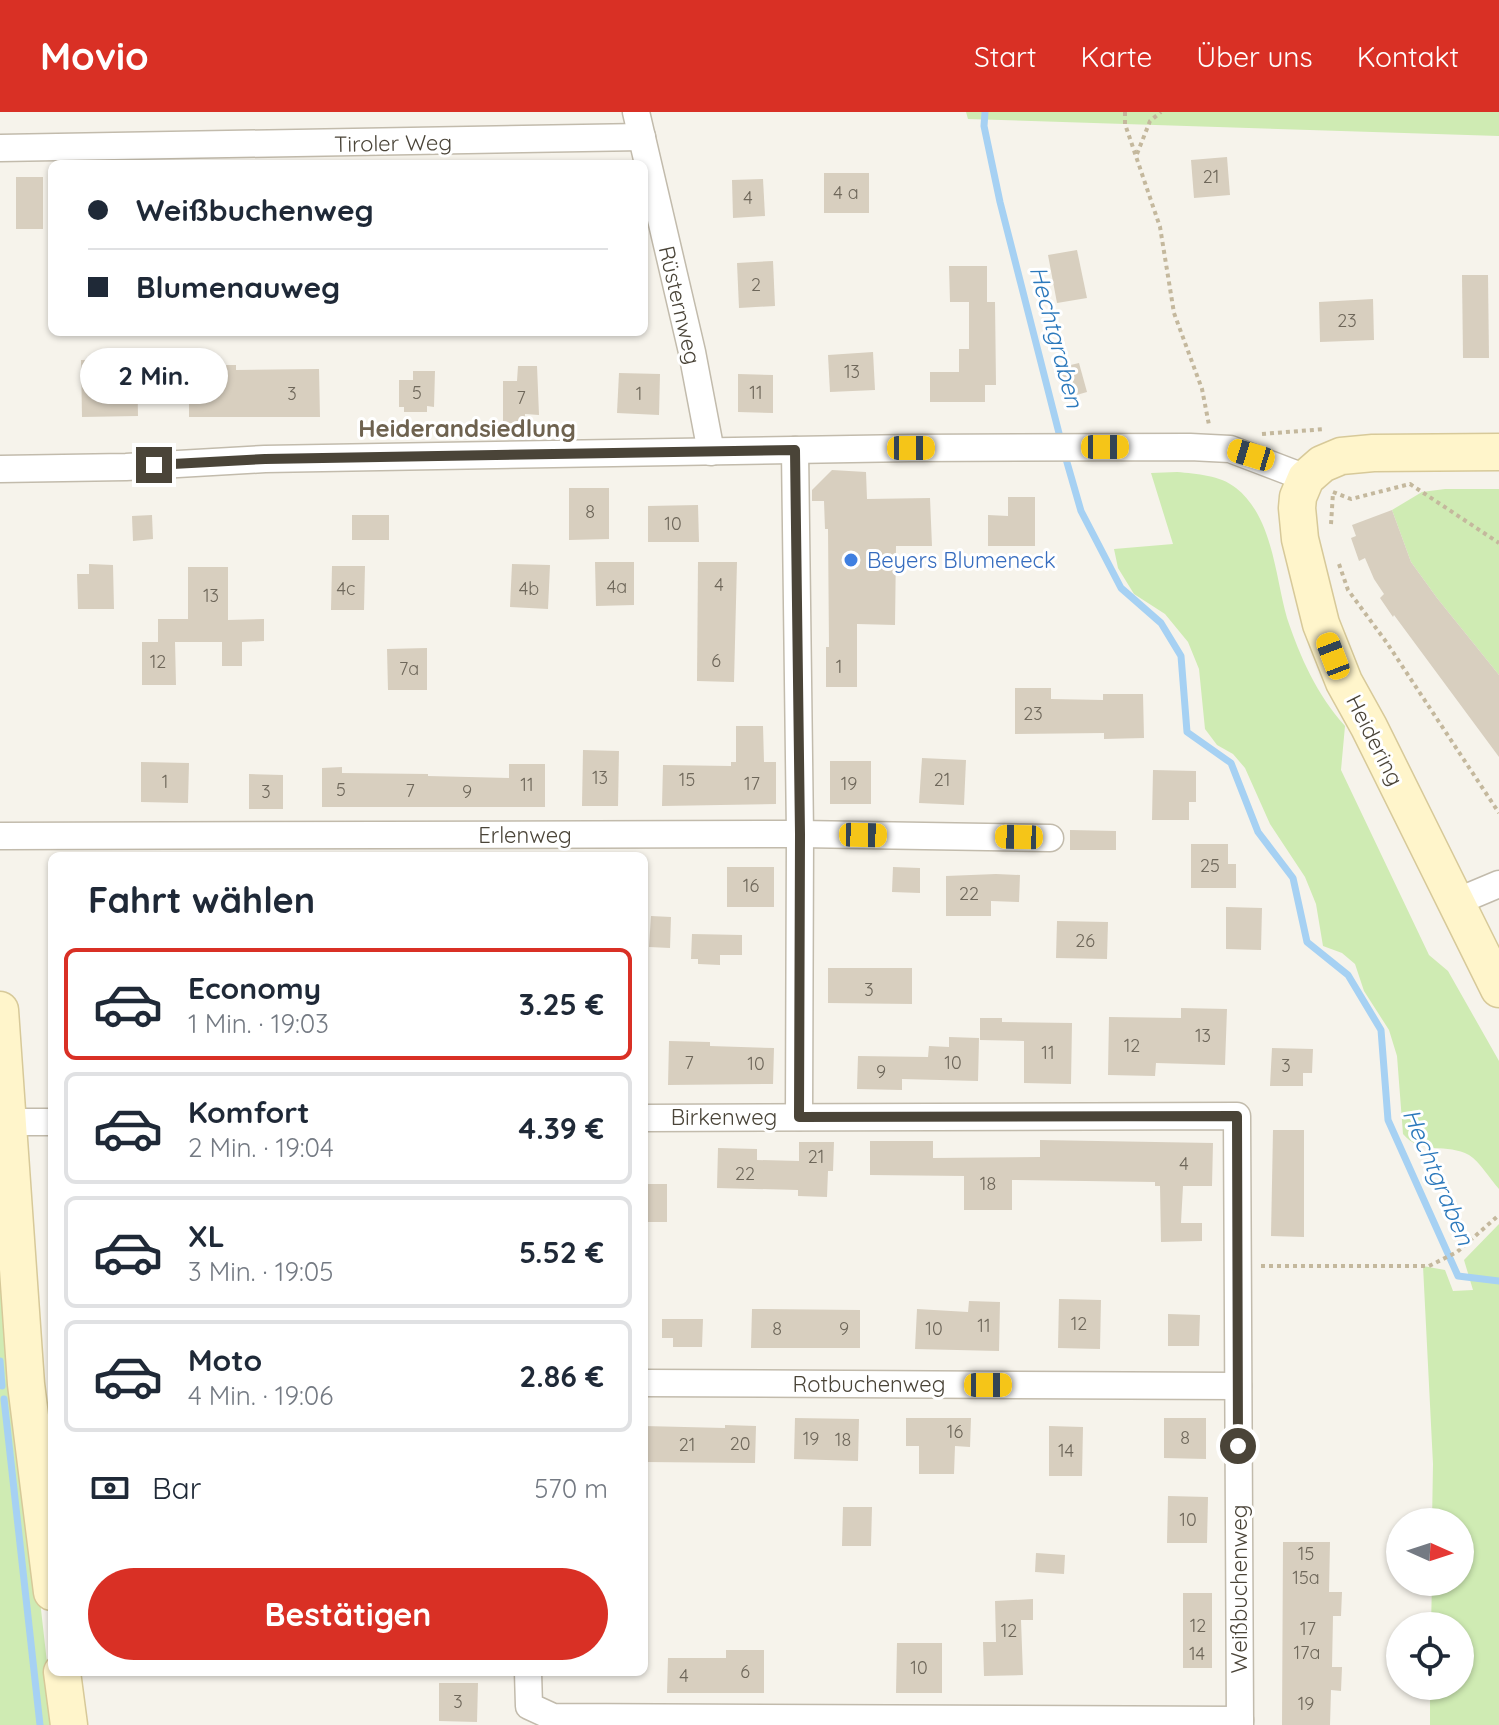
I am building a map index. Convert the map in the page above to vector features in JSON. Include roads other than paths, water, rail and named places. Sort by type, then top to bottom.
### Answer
[{"type":"street","name":"Tiroler Weg","points":[[0,148],[639,125]]},
{"type":"street","name":"Rüsternweg","points":[[639,125],[647,160]]},
{"type":"street","name":"Rüsternweg","points":[[648,164],[692,352],[711,452]]},
{"type":"street","points":[[0,469],[126,467],[265,459],[1077,447],[1230,449],[1306,478],[1329,460],[1352,454],[1499,452]]},
{"type":"street","points":[[795,450],[800,834],[799,1117]]},
{"type":"street","name":"Heidering","points":[[1306,478],[1298,497],[1300,539],[1321,624],[1344,682],[1499,989]]},
{"type":"street","name":"Erlenweg","points":[[0,836],[800,834],[1050,838]]},
{"type":"street","points":[[1456,902],[1499,884]]},
{"type":"street","points":[[0,1010],[8,1122],[39,1384],[48,1528]]},
{"type":"street","name":"Birkenweg","points":[[648,1118],[1237,1116]]},
{"type":"street","name":"Weißbuchenweg","points":[[1237,1116],[1240,1722]]},
{"type":"street","points":[[8,1122],[48,1122]]},
{"type":"street","name":"Rotbuchenweg","points":[[648,1383],[1238,1386]]},
{"type":"street","points":[[63,1676],[69,1725]]},
{"type":"street","points":[[528,1676],[529,1706],[553,1717],[1240,1722]]},
{"type":"waterway","name":"Hechtgraben","points":[[985,112],[984,126],[1000,202],[1061,441]]},
{"type":"waterway","name":"Hechtgraben","points":[[1064,452],[1081,511],[1121,588],[1161,623],[1181,656],[1187,732],[1231,763],[1258,832],[1293,878],[1307,942],[1348,975],[1381,1030],[1388,1120],[1458,1276],[1499,1281]]},
{"type":"waterway","points":[[0,1361],[2,1386]]},
{"type":"waterway","points":[[4,1399],[40,1725]]},
{"type":"place","name":"Beyers Blumeneck","points":[[851,560]]},
{"type":"district","name":"Heiderandsiedlung","points":[[467,429]]}]
